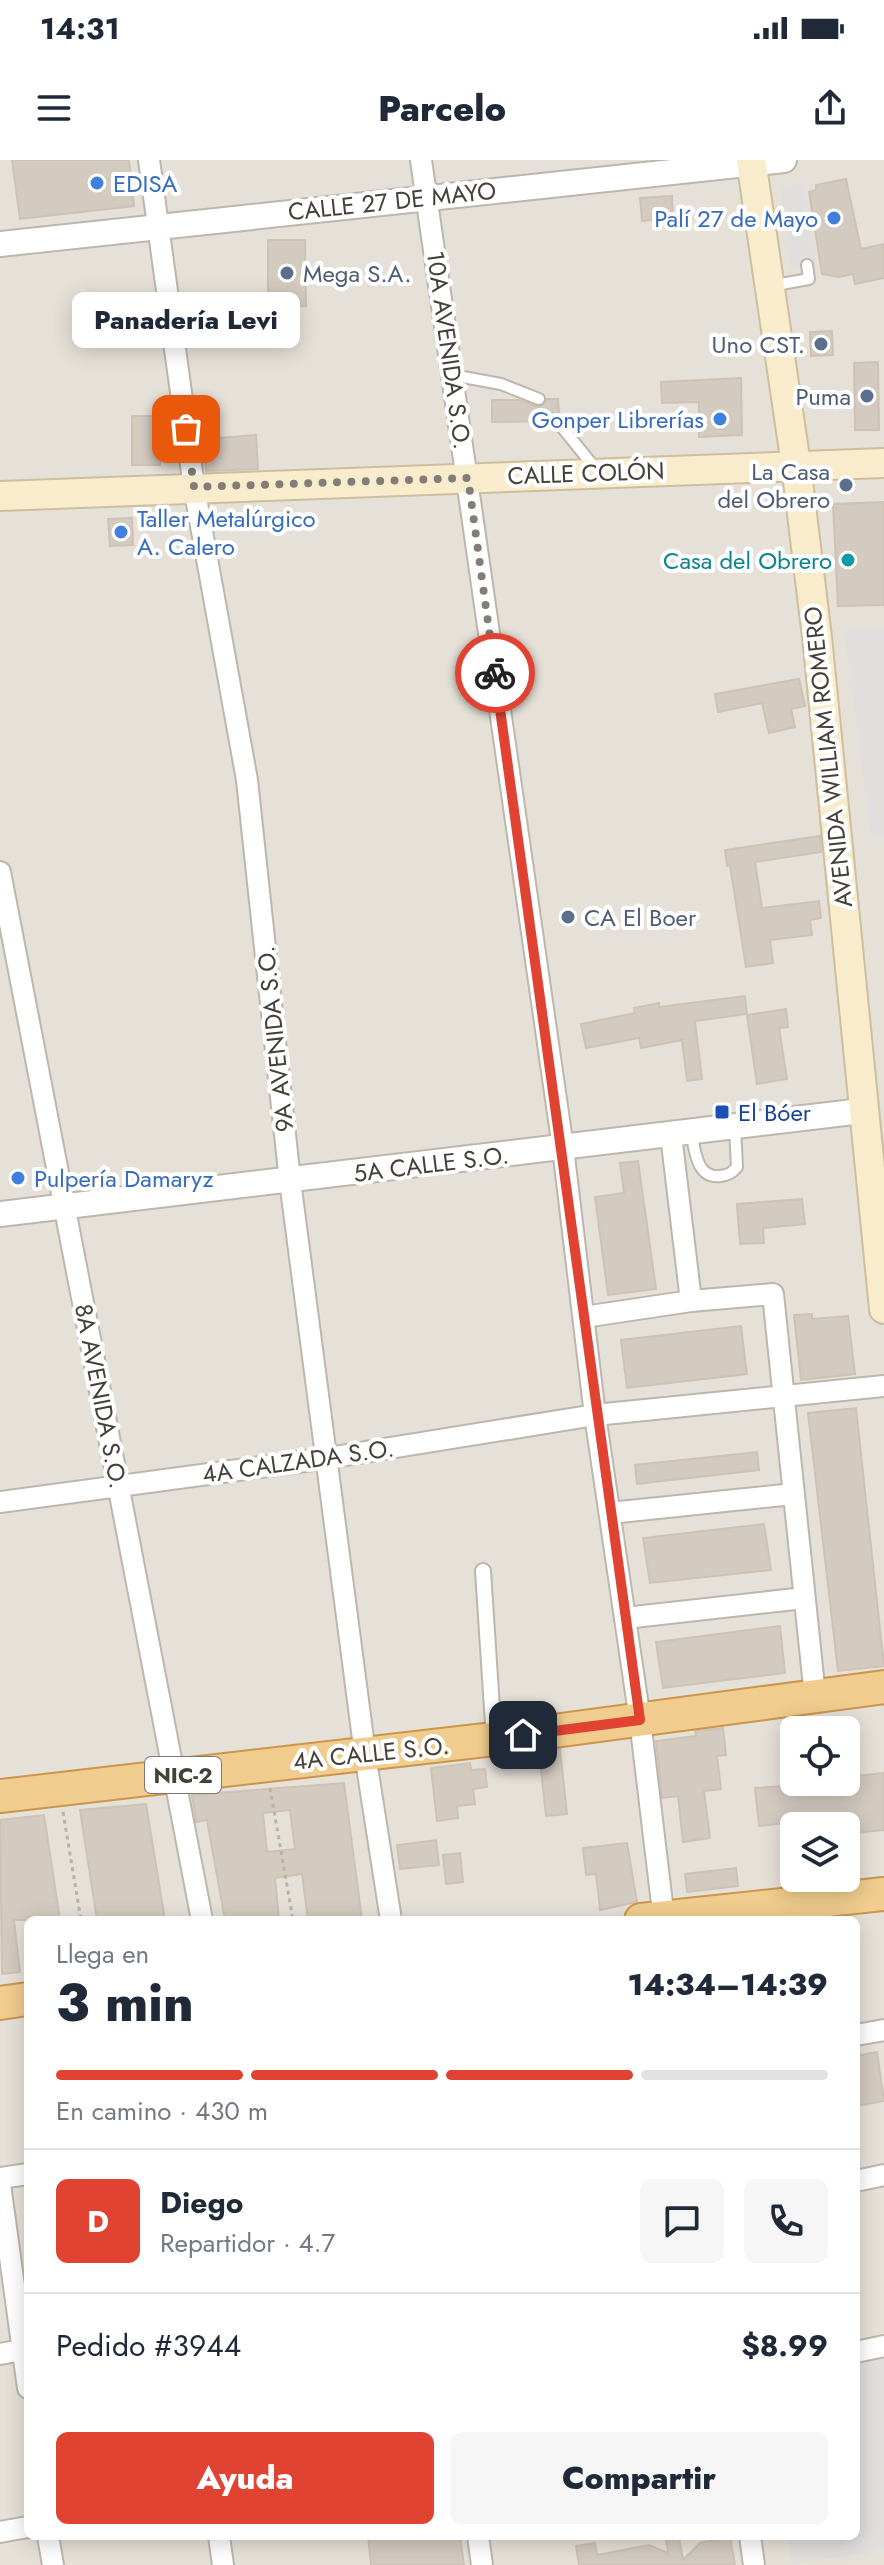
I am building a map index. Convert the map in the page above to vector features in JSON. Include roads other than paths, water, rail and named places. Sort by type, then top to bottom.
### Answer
[{"type":"highway","name":"4A CALLE S.O.","points":[[0,1796],[494,1739],[884,1687]]},
{"type":"highway","points":[[683,1916],[884,1894]]},
{"type":"highway","points":[[0,2003],[24,2000]]},
{"type":"main road","name":"AVENIDA WILLIAM ROMERO","points":[[751,162],[796,465],[826,726],[884,1309]]},
{"type":"main road","name":"CALLE COLÓN","points":[[0,496],[884,463]]},
{"type":"street","name":"9A AVENIDA S.O.","points":[[149,160],[194,487],[247,780],[290,1181],[365,1754],[390,1916]]},
{"type":"street","name":"10A AVENIDA S.O.","points":[[421,160],[563,1148],[595,1415],[640,1720],[656,1916]]},
{"type":"street","name":"CALLE 27 DE MAYO","points":[[0,244],[784,160]]},
{"type":"street","name":"8A AVENIDA S.O.","points":[[0,872],[201,1916]]},
{"type":"street","name":"5A CALLE S.O.","points":[[0,1214],[862,1111]]},
{"type":"street","points":[[681,1133],[691,1301]]},
{"type":"street","points":[[584,1317],[691,1301],[773,1294],[815,1696]]},
{"type":"street","name":"4A CALZADA S.O.","points":[[0,1502],[328,1458],[595,1415],[884,1386]]},
{"type":"street","points":[[610,1513],[793,1494]]},
{"type":"street","points":[[483,1571],[494,1739]]},
{"type":"street","points":[[625,1618],[804,1598]]},
{"type":"street","points":[[860,2034],[884,2030]]},
{"type":"street","points":[[24,2175],[0,2181],[24,2343]]},
{"type":"street","points":[[860,2180],[884,2175]]},
{"type":"street","points":[[860,2351],[884,2346]]},
{"type":"street","points":[[0,2354],[24,2350]]},
{"type":"street","points":[[0,2532],[24,2528]]},
{"type":"street","points":[[49,2540],[53,2565]]},
{"type":"street","points":[[220,2540],[223,2565]]},
{"type":"street","points":[[479,2540],[482,2565]]},
{"type":"street","points":[[751,2540],[754,2565]]},
{"type":"lane","points":[[770,286],[809,279],[807,265]]},
{"type":"lane","points":[[452,375],[501,384],[539,399]]},
{"type":"lane","points":[[557,421],[598,473]]},
{"type":"lane","points":[[681,1133],[704,1172],[711,1176],[724,1176],[737,1167],[735,1127]]},
{"type":"place","name":"EDISA","points":[[97,183]]},
{"type":"place","name":"Palí 27 de Mayo","points":[[834,218]]},
{"type":"place","name":"Mega S.A.","points":[[287,273]]},
{"type":"place","name":"Uno CST.","points":[[821,344]]},
{"type":"place","name":"Puma","points":[[867,396]]},
{"type":"place","name":"Gonper Librerías","points":[[720,419]]},
{"type":"place","name":"Panadería Levi","points":[[186,429]]},
{"type":"place","name":"La Casa del Obrero","points":[[846,485]]},
{"type":"place","name":"Taller Metalúrgico A. Calero","points":[[121,532]]},
{"type":"place","name":"Casa del Obrero","points":[[848,560]]},
{"type":"place","name":"CA El Boer","points":[[568,917]]},
{"type":"place","name":"El Bóer","points":[[722,1112]]},
{"type":"place","name":"Pulpería Damaryz","points":[[18,1178]]}]
